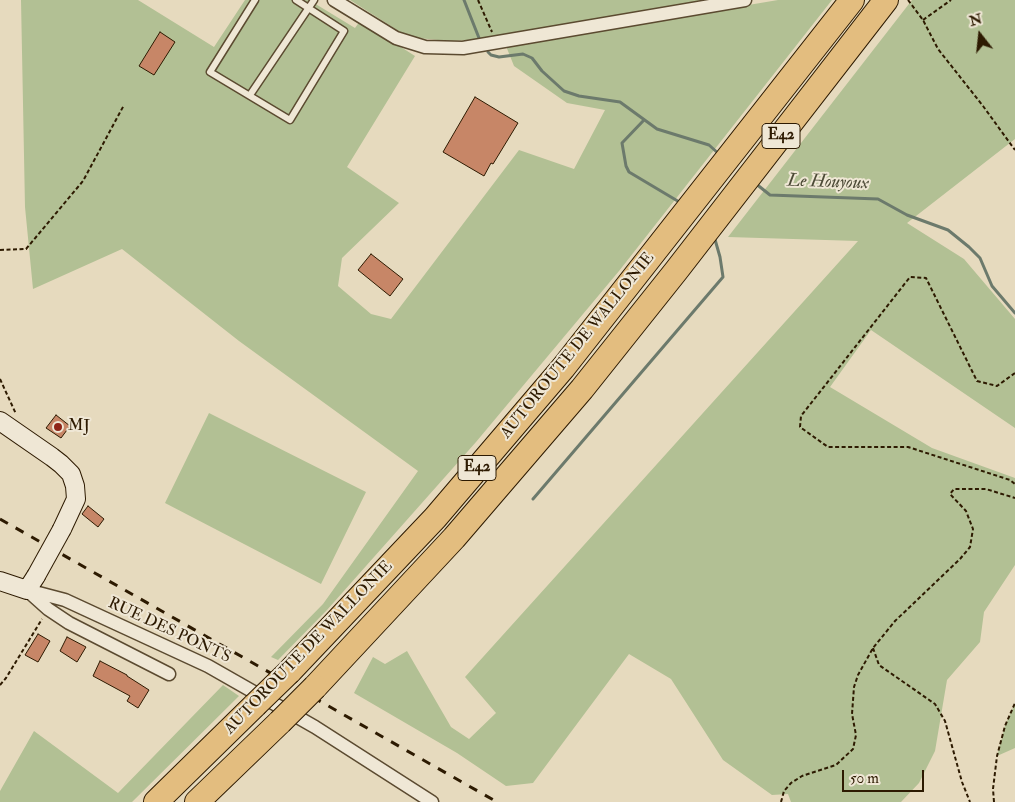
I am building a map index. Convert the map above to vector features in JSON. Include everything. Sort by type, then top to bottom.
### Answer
[{"type":"highway","name":"AUTOROUTE DE WALLONIE","points":[[156,802],[289,672],[435,518],[563,368],[852,0]]},
{"type":"highway","name":"AUTOROUTE DE WALLONIE","points":[[197,802],[315,687],[454,538],[582,389],[886,0]]},
{"type":"street","points":[[334,0],[396,38],[425,47],[463,48],[745,0]]},
{"type":"street","points":[[0,421],[56,460],[71,474],[75,486],[76,499],[62,529],[31,583]]},
{"type":"street","points":[[0,581],[31,583]]},
{"type":"street","points":[[31,583],[48,609],[69,623],[169,674]]},
{"type":"street","name":"RUE DES PONTS","points":[[31,583],[208,666],[315,727],[432,802]]},
{"type":"lane","points":[[255,0],[210,72],[290,120],[344,31],[296,0]]},
{"type":"lane","points":[[250,95],[314,0]]},
{"type":"path","points":[[478,0],[496,43]]},
{"type":"path","points":[[908,0],[923,20],[938,49],[1015,150]]},
{"type":"path","points":[[923,20],[952,0]]},
{"type":"path","points":[[0,250],[26,249],[83,181],[124,104]]},
{"type":"path","points":[[1015,373],[997,386],[976,381],[926,278],[910,277],[801,416],[800,427],[828,447],[908,447],[1010,480],[1015,484]]},
{"type":"path","points":[[0,379],[16,414],[16,432]]},
{"type":"path","points":[[781,802],[784,792],[791,782],[802,776],[836,765],[853,749],[856,735],[852,714],[854,687],[858,675],[873,648],[895,621],[960,560],[970,547],[972,529],[966,511],[950,494],[954,489],[986,489],[1014,497]]},
{"type":"path","points":[[0,685],[48,609]]},
{"type":"path","points":[[873,648],[879,665],[935,704],[945,721],[962,782],[970,802]]},
{"type":"path","points":[[994,802],[993,789],[997,756],[1005,726],[1015,703]]},
{"type":"green space","points":[[21,0],[138,0],[214,47],[245,0],[309,0],[355,28],[360,21],[415,56],[347,167],[399,203],[342,258],[338,286],[371,314],[391,319],[519,150],[574,169],[605,110],[567,103],[514,66],[506,46],[778,0],[832,0],[619,271],[476,442],[327,610],[278,660],[271,657],[323,604],[418,471],[239,341],[122,249],[33,289],[25,207]]},
{"type":"green space","points":[[350,0],[715,0],[498,39],[448,41],[408,37]]},
{"type":"green space","points":[[912,0],[1015,0],[1015,139],[907,223],[964,259],[1015,319],[1015,428],[871,330],[830,387],[932,448],[1015,478],[1015,565],[984,612],[980,642],[947,680],[935,751],[919,783],[901,802],[791,802],[788,794],[772,795],[723,760],[671,679],[629,654],[533,783],[506,786],[457,753],[354,693],[373,657],[385,664],[407,651],[451,727],[469,739],[496,713],[465,677],[858,241],[728,237]]},
{"type":"green space","points":[[209,413],[366,492],[321,584],[165,503]]},
{"type":"green space","points":[[223,685],[239,696],[132,802],[0,802],[0,791],[34,731],[118,793]]},
{"type":"green space","points":[[1015,703],[1015,748],[997,756],[1005,726]]},
{"type":"building","points":[[160,32],[175,42],[154,75],[139,66]]},
{"type":"building","points":[[475,97],[518,123],[484,176],[443,152]]},
{"type":"building","points":[[371,254],[403,279],[390,296],[358,270]]},
{"type":"building","name":"MJ","points":[[56,415],[70,426],[61,438],[46,428]]},
{"type":"building","points":[[88,506],[104,519],[98,527],[82,514]]},
{"type":"building","points":[[38,634],[50,641],[38,662],[25,655]]},
{"type":"building","points":[[67,637],[86,647],[77,662],[60,651]]},
{"type":"building","points":[[100,661],[127,675],[149,690],[138,708],[127,701],[130,696],[93,676]]},
{"type":"waterway","name":"Le Houyoux","points":[[464,0],[479,38]]},
{"type":"waterway","name":"Le Houyoux","points":[[488,52],[499,57],[523,54],[532,58],[542,71],[564,91],[579,96],[620,102],[657,129],[709,145],[719,154]]},
{"type":"waterway","points":[[644,120],[622,143],[626,166],[629,172],[681,203]]},
{"type":"waterway","name":"Le Houyoux","points":[[755,183],[770,195],[878,199],[907,215],[948,230],[980,258],[992,286],[1015,313]]},
{"type":"waterway","points":[[533,499],[723,277],[714,236]]},
{"type":"railway","points":[[0,519],[497,802]]},
{"type":"place","name":"MJ","points":[[58,427]]}]
